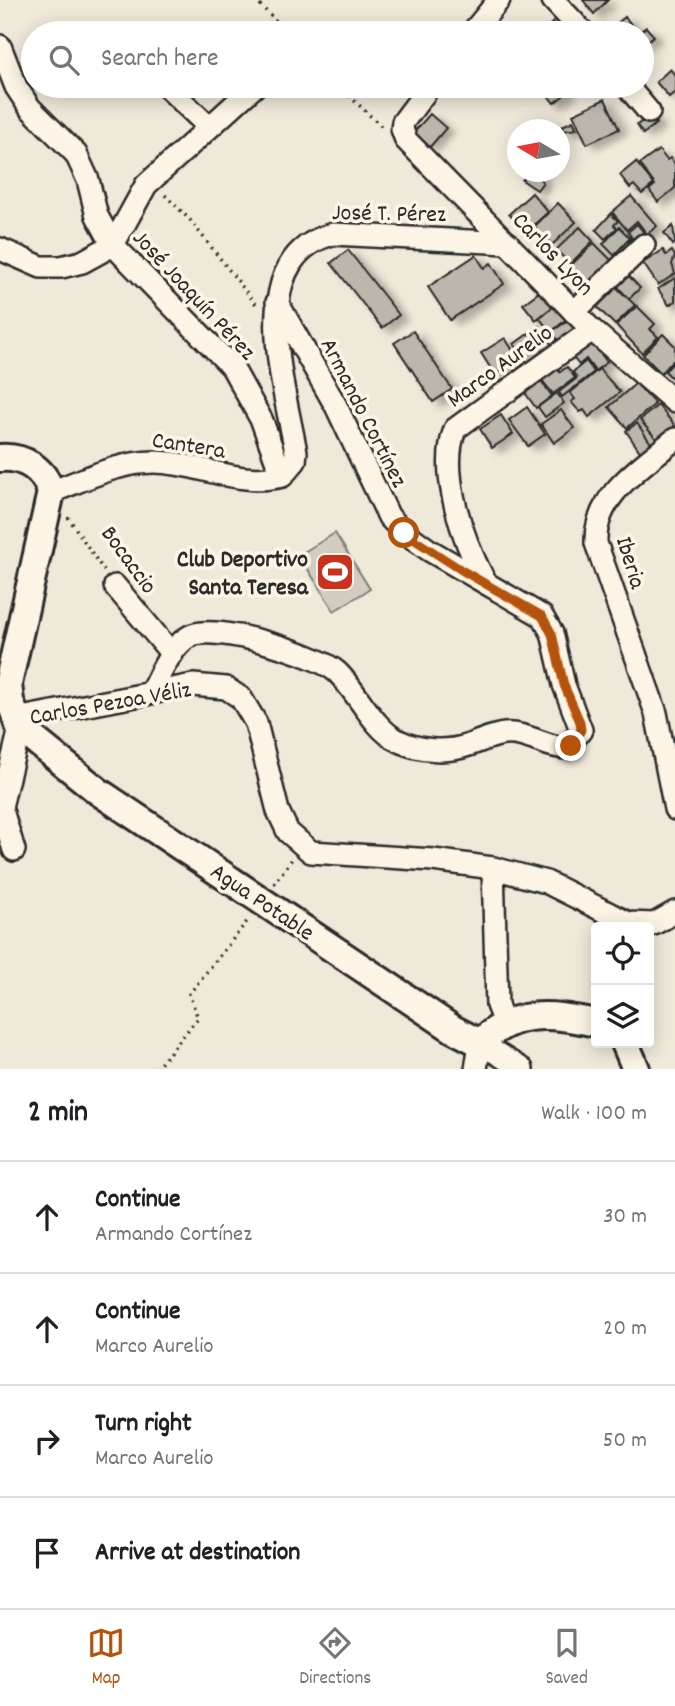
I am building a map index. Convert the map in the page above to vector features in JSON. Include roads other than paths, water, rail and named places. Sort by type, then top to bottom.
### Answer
[{"type":"main road","points":[[4,452],[31,465],[46,476],[51,492]]},
{"type":"main road","name":"Carlos Pezoa Véliz","points":[[18,723],[8,684],[51,492]]},
{"type":"main road","name":"Agua Potable","points":[[18,723],[99,792],[453,1029],[480,1043]]},
{"type":"main road","points":[[480,1043],[504,1023],[531,1016],[591,1022]]},
{"type":"main road","points":[[627,1048],[636,1069]]},
{"type":"street","points":[[482,21],[499,0]]},
{"type":"street","points":[[553,0],[573,21]]},
{"type":"street","name":"José Joaquín Pérez","points":[[0,46],[21,94]]},
{"type":"street","name":"José Joaquín Pérez","points":[[23,98],[76,154],[88,180],[97,216],[113,245],[232,367],[262,421],[282,476]]},
{"type":"street","points":[[179,98],[209,127]]},
{"type":"street","points":[[0,249],[41,267],[61,267],[82,262],[113,245],[150,180],[242,98]]},
{"type":"street","name":"Carlos Lyon","points":[[420,98],[407,115],[402,129],[406,140],[592,330],[675,402]]},
{"type":"street","points":[[637,98],[649,112]]},
{"type":"street","name":"José T. Pérez","points":[[282,476],[295,461],[296,452],[277,331],[277,302],[283,280],[293,261],[310,243],[333,234],[509,243]]},
{"type":"street","points":[[574,312],[644,245]]},
{"type":"street","name":"Armando Cortínez","points":[[277,302],[336,406],[389,517],[404,533],[429,550],[485,582]]},
{"type":"street","name":"Marco Aurelio","points":[[485,582],[459,526],[451,463],[455,429],[592,330]]},
{"type":"street","name":"Iberia","points":[[675,439],[621,484],[601,512],[595,527],[596,543],[656,713],[675,809]]},
{"type":"street","name":"Cantera","points":[[51,492],[128,463],[175,464],[250,480],[282,476]]},
{"type":"street","points":[[151,692],[172,654],[184,640],[202,632],[230,634],[312,659],[337,672],[390,736],[426,749],[458,749],[505,734],[561,748],[571,746],[581,730],[580,722],[564,685],[548,624],[542,616],[485,582]]},
{"type":"street","name":"Bocaccio","points":[[114,586],[172,654]]},
{"type":"street","name":"Carlos Pezoa Véliz","points":[[18,723],[151,692],[212,685],[226,688],[241,698],[256,723],[278,811],[288,832],[301,846],[321,855],[433,860],[494,868]]},
{"type":"street","points":[[14,850],[1,807],[18,723]]},
{"type":"street","points":[[504,1023],[498,1005],[494,868],[546,882],[628,923],[654,923],[673,918]]},
{"type":"street","points":[[476,1069],[480,1043]]},
{"type":"street","name":"Agua Potable","points":[[480,1043],[522,1069]]},
{"type":"place","name":"Club Deportivo Santa Teresa","points":[[335,572]]}]
